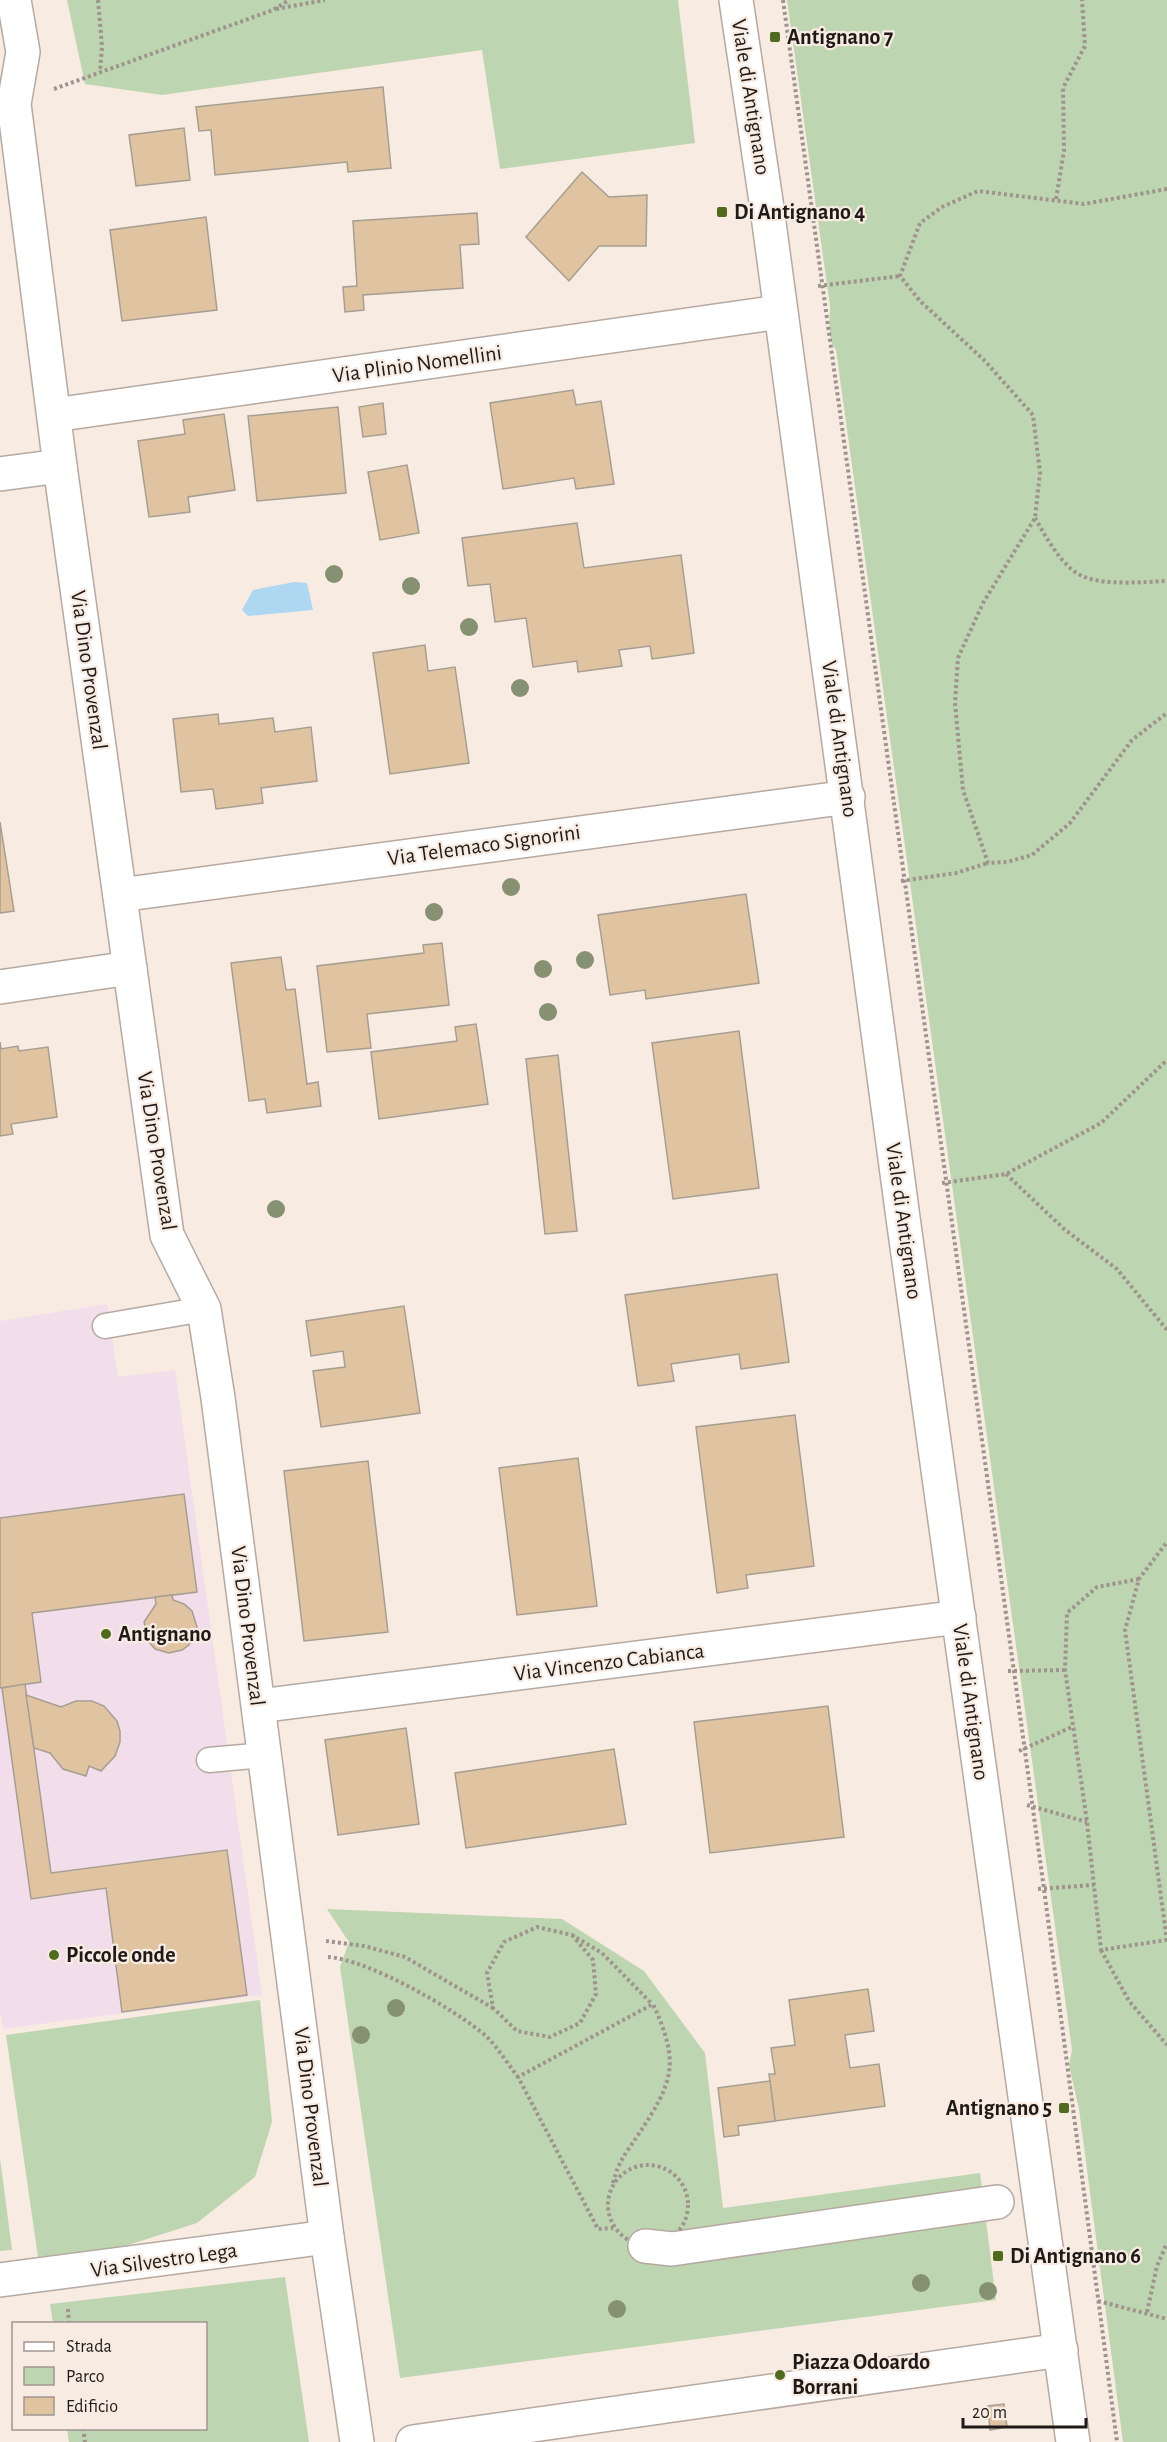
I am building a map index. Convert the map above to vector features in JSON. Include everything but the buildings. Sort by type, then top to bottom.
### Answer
[{"type":"street","name":"Via Dino Provenzal","points":[[14,0],[23,51],[7,104],[54,415],[167,1235],[204,1309],[220,1410],[327,2237],[357,2442]]},
{"type":"street","name":"Viale di Antignano","points":[[736,0],[763,177],[1073,2442]]},
{"type":"street","name":"Via Plinio Nomellini","points":[[54,415],[780,312]]},
{"type":"street","points":[[0,474],[60,466]]},
{"type":"street","name":"Via Telemaco Signorini","points":[[120,894],[848,796]]},
{"type":"street","points":[[0,987],[130,968]]},
{"type":"street","name":"Via Vincenzo Cabianca","points":[[259,1706],[959,1617]]},
{"type":"street","points":[[645,2246],[672,2249],[997,2202]]},
{"type":"street","name":"Via Silvestro Lega","points":[[0,2280],[327,2237]]},
{"type":"street","points":[[413,2442],[1061,2350]]},
{"type":"lane","points":[[105,1326],[204,1309]]},
{"type":"lane","points":[[209,1760],[265,1755]]},
{"type":"path","points":[[98,0],[102,47],[100,72]]},
{"type":"path","points":[[273,10],[289,0]]},
{"type":"path","points":[[7,104],[273,10],[326,0]]},
{"type":"path","points":[[783,0],[820,286],[1011,1671],[1044,1889],[1117,2442]]},
{"type":"path","points":[[1056,199],[1064,151],[1063,88],[1085,46],[1082,0]]},
{"type":"path","points":[[900,276],[920,223],[942,207],[978,191],[1084,204],[1167,189]]},
{"type":"path","points":[[820,286],[900,276]]},
{"type":"path","points":[[900,276],[920,301],[984,360],[1034,415],[1040,473],[1035,518],[983,603],[958,658],[955,703],[963,790],[987,863]]},
{"type":"path","points":[[1035,518],[1053,550],[1082,576],[1123,583],[1167,581]]},
{"type":"path","points":[[903,881],[956,873],[987,863],[1007,862],[1032,855],[1070,823],[1132,740],[1167,713]]},
{"type":"path","points":[[944,1183],[1006,1174],[1101,1123],[1167,1060]]},
{"type":"path","points":[[1006,1174],[1064,1229],[1117,1269],[1167,1330]]},
{"type":"path","points":[[1101,1950],[1167,1941],[1125,1630],[1139,1579],[1167,1542]]},
{"type":"path","points":[[1139,1579],[1097,1587],[1067,1613],[1065,1670],[1087,1822],[1101,1950],[1129,2001],[1167,2045]]},
{"type":"path","points":[[1011,1671],[1065,1670]]},
{"type":"path","points":[[1019,1751],[1074,1726]]},
{"type":"path","points":[[1030,1806],[1087,1822]]},
{"type":"path","points":[[1038,1890],[1094,1885]]},
{"type":"path","points":[[493,2008],[488,1973],[504,1942],[537,1927],[572,1935],[602,1953],[652,2004],[668,2037],[672,2067],[658,2102],[618,2162],[613,2183],[609,2204],[613,2228],[626,2240],[645,2246],[666,2242],[682,2228],[689,2207],[684,2187],[670,2170],[650,2163],[628,2168],[613,2183]]},
{"type":"path","points":[[291,1946],[364,1946],[405,1957],[493,2008],[517,2031],[550,2037],[580,2023],[596,1994],[593,1960],[572,1935]]},
{"type":"path","points":[[291,1946],[380,1974],[418,1991],[455,2013],[488,2038],[518,2077],[598,2229],[613,2228]]},
{"type":"path","points":[[518,2077],[652,2004]]},
{"type":"path","points":[[1147,2312],[1157,2266],[1167,2243]]},
{"type":"path","points":[[1097,2301],[1167,2319]]},
{"type":"shaded area","name":"Antignano","points":[[107,1304],[118,1377],[175,1370],[262,1995],[3,2029],[0,2010],[0,1321]]},
{"type":"green space","points":[[67,0],[678,0],[695,143],[500,169],[482,50],[162,95],[85,84]]},
{"type":"green space","points":[[787,0],[1167,0],[1167,2442],[1123,2442],[1079,2109],[1069,2065],[1072,2050],[1060,1962],[836,350],[830,335],[830,306]]},
{"type":"green space","points":[[327,1909],[562,1919],[644,1971],[705,2053],[723,2208],[980,2173],[996,2300],[400,2378],[340,1967],[349,1942]]},
{"type":"green space","points":[[260,2000],[272,2122],[255,2177],[197,2223],[119,2248],[38,2257],[6,2035]]},
{"type":"green space","points":[[0,2158],[12,2250],[0,2251]]},
{"type":"green space","points":[[285,2277],[309,2442],[69,2442],[67,2430],[207,2430],[207,2322],[53,2322],[50,2304]]},
{"type":"water","points":[[294,582],[307,583],[313,610],[248,616],[242,610],[253,590]]},
{"type":"place","name":"Antignano 7","points":[[775,37]]},
{"type":"place","name":"Di Antignano 4","points":[[722,212]]},
{"type":"place","name":"Antignano","points":[[106,1634]]},
{"type":"place","name":"Piccole onde","points":[[54,1955]]},
{"type":"place","name":"Antignano 5","points":[[1064,2108]]},
{"type":"place","name":"Di Antignano 6","points":[[998,2256]]},
{"type":"place","name":"Piazza Odoardo Borrani","points":[[780,2375]]}]
